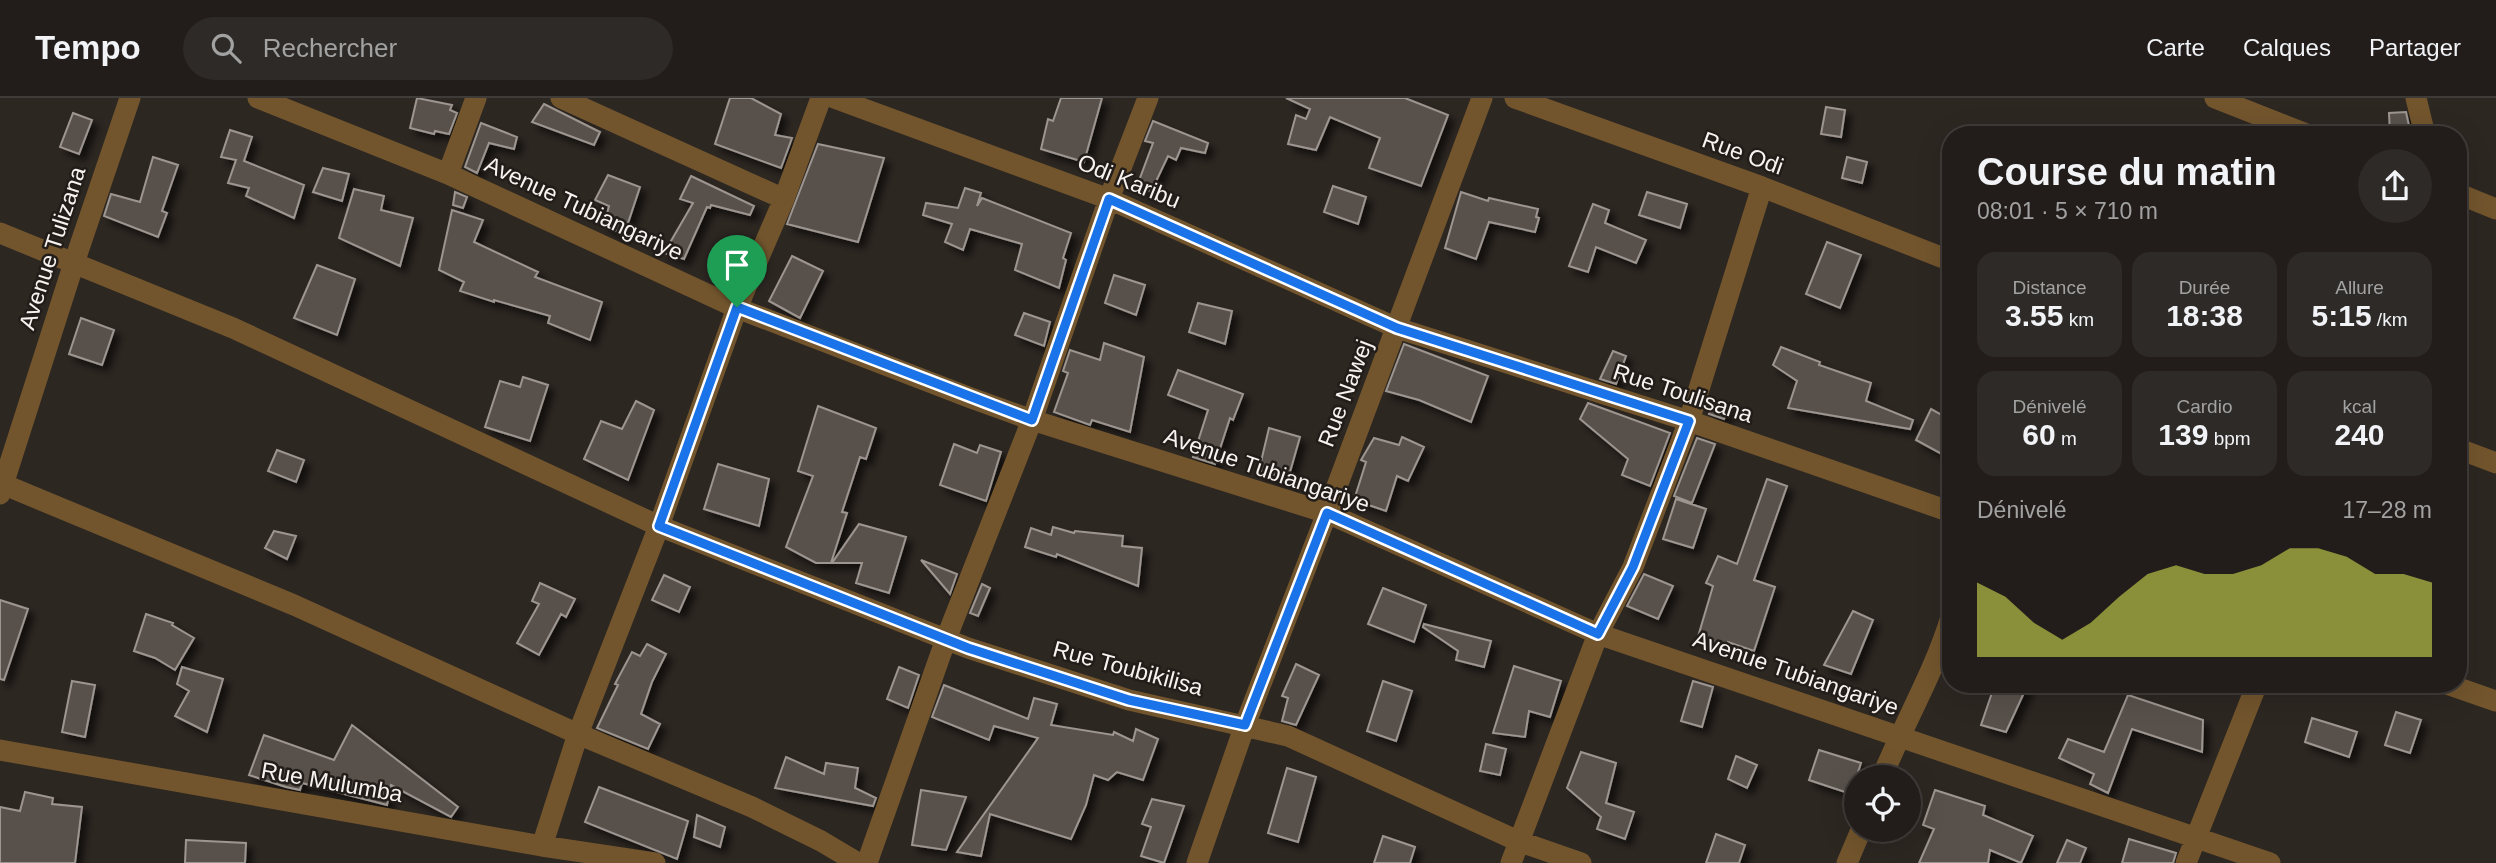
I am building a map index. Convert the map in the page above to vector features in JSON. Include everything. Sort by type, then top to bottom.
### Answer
[{"type":"street","name":"Avenue Tulizana","points":[[1,487],[131,98]]},
{"type":"street","name":"Avenue Tubiangariye","points":[[258,98],[448,174],[737,307],[1032,420],[1327,513],[1598,634],[2270,863]]},
{"type":"street","points":[[448,174],[476,98]]},
{"type":"street","points":[[561,98],[784,199]]},
{"type":"street","points":[[542,846],[578,734],[659,526],[737,307],[784,199],[821,98]]},
{"type":"street","name":"Odi Karibu","points":[[834,98],[1109,199],[1397,328]]},
{"type":"street","points":[[867,863],[946,639],[1032,420],[1109,199],[1148,98]]},
{"type":"street","name":"Rue Nawej","points":[[1197,863],[1245,725],[1482,98]]},
{"type":"street","name":"Rue Odi","points":[[1515,98],[1762,187],[1942,257]]},
{"type":"street","points":[[2215,98],[2286,126]]},
{"type":"street","points":[[2416,98],[2423,126]]},
{"type":"street","points":[[1511,863],[1598,634],[1633,567],[1689,421],[1762,187]]},
{"type":"street","points":[[2467,197],[2496,209]]},
{"type":"street","name":"Rue Toubikilisa","points":[[0,233],[233,328],[659,526],[946,639],[1129,700],[1288,736],[1518,841],[1581,863]]},
{"type":"street","name":"Rue Toulisana","points":[[1397,328],[1689,421],[1942,509]]},
{"type":"street","points":[[2467,452],[2496,463]]},
{"type":"street","points":[[1,487],[294,605],[578,734],[752,807],[821,841],[858,863]]},
{"type":"street","points":[[1887,765],[1942,647]]},
{"type":"street","points":[[2467,691],[2496,701]]},
{"type":"street","points":[[2186,863],[2253,693]]},
{"type":"street","name":"Rue Mulumba","points":[[0,750],[542,846],[655,863]]},
{"type":"street","points":[[1847,863],[1856,842]]},
{"type":"building","points":[[417,98],[452,105],[450,110],[457,113],[449,134],[435,131],[434,134],[410,128]]},
{"type":"building","points":[[730,98],[751,98],[781,114],[775,135],[792,138],[781,168],[715,144]]},
{"type":"building","points":[[1061,98],[1102,98],[1084,162],[1041,149],[1048,119],[1053,121]]},
{"type":"building","points":[[1286,98],[1405,98],[1448,115],[1421,186],[1369,168],[1380,138],[1330,117],[1316,150],[1288,144],[1296,115],[1306,119],[1310,109]]},
{"type":"building","points":[[544,104],[600,132],[594,145],[532,122]]},
{"type":"building","points":[[1826,107],[1845,110],[1841,137],[1821,134]]},
{"type":"building","points":[[2406,112],[2409,126],[2390,126],[2389,113]]},
{"type":"building","points":[[73,113],[92,120],[79,154],[60,147]]},
{"type":"building","points":[[1153,121],[1208,143],[1205,153],[1181,148],[1176,160],[1168,156],[1151,192],[1137,186],[1153,143],[1145,141]]},
{"type":"building","points":[[481,123],[517,137],[514,149],[489,143],[477,173],[465,167]]},
{"type":"building","points":[[230,130],[252,137],[244,161],[304,185],[294,218],[246,196],[249,188],[228,183],[236,160],[221,157]]},
{"type":"building","points":[[818,144],[884,158],[858,242],[787,224]]},
{"type":"building","points":[[153,157],[178,165],[162,211],[167,213],[158,237],[104,216],[111,194],[140,202]]},
{"type":"building","points":[[1847,157],[1867,162],[1862,183],[1842,178]]},
{"type":"building","points":[[323,168],[349,174],[342,201],[313,192]]},
{"type":"building","points":[[608,175],[640,187],[624,235],[604,225],[609,206],[595,200]]},
{"type":"building","points":[[691,176],[754,206],[750,215],[711,205],[710,208],[707,207],[684,259],[664,253],[693,203],[680,199]]},
{"type":"building","points":[[1333,186],[1366,197],[1358,224],[1324,212]]},
{"type":"building","points":[[965,188],[981,193],[977,206],[982,198],[1071,233],[1063,258],[1066,260],[1059,288],[1015,270],[1022,244],[970,229],[963,250],[945,242],[952,224],[923,215],[926,203],[958,208]]},
{"type":"building","points":[[354,189],[384,196],[381,210],[413,218],[400,266],[339,238]]},
{"type":"building","points":[[455,192],[467,197],[463,208],[453,205]]},
{"type":"building","points":[[1461,192],[1488,201],[1489,198],[1538,209],[1536,217],[1539,218],[1535,232],[1489,222],[1476,259],[1445,248]]},
{"type":"building","points":[[1647,192],[1687,204],[1680,228],[1639,215]]},
{"type":"building","points":[[1593,204],[1609,210],[1605,223],[1646,240],[1636,263],[1596,247],[1588,272],[1569,266]]},
{"type":"building","points":[[452,210],[483,220],[474,242],[538,272],[535,277],[602,302],[590,340],[548,323],[550,316],[460,291],[464,282],[439,270]]},
{"type":"building","points":[[1827,242],[1861,255],[1840,308],[1806,294]]},
{"type":"building","points":[[792,256],[823,271],[800,318],[769,301]]},
{"type":"building","points":[[317,265],[355,279],[337,335],[294,318]]},
{"type":"building","points":[[1114,275],[1145,285],[1136,315],[1105,303]]},
{"type":"building","points":[[1198,303],[1232,311],[1225,344],[1189,332]]},
{"type":"building","points":[[1024,313],[1050,322],[1044,346],[1015,335]]},
{"type":"building","points":[[81,318],[114,330],[102,365],[69,354]]},
{"type":"building","points":[[1104,343],[1144,357],[1130,432],[1092,420],[1090,425],[1054,412],[1068,373],[1063,371],[1070,350],[1100,360]]},
{"type":"building","points":[[1404,344],[1488,376],[1471,422],[1419,400],[1386,391]]},
{"type":"building","points":[[1781,347],[1820,362],[1819,365],[1871,383],[1866,401],[1913,420],[1910,429],[1788,408],[1797,381],[1773,365]]},
{"type":"building","points":[[1613,351],[1626,356],[1616,384],[1600,379]]},
{"type":"building","points":[[1178,370],[1243,394],[1233,420],[1230,418],[1215,464],[1193,457],[1208,410],[1168,395]]},
{"type":"building","points":[[523,377],[548,385],[530,441],[485,427],[500,381],[520,387]]},
{"type":"building","points":[[636,401],[654,410],[628,480],[584,459],[601,421],[622,429]]},
{"type":"building","points":[[1588,403],[1670,433],[1650,486],[1622,475],[1628,459],[1580,419]]},
{"type":"building","points":[[1714,404],[1728,410],[1724,419],[1709,414]]},
{"type":"building","points":[[818,406],[876,428],[866,459],[860,457],[842,512],[847,513],[831,563],[816,563],[786,547],[813,476],[798,471]]},
{"type":"building","points":[[1931,409],[1942,415],[1942,454],[1916,440]]},
{"type":"building","points":[[1269,428],[1300,437],[1288,479],[1259,470]]},
{"type":"building","points":[[1402,437],[1424,447],[1408,481],[1397,476],[1386,511],[1354,500],[1366,462],[1361,460],[1374,438],[1399,445]]},
{"type":"building","points":[[1697,438],[1715,444],[1692,503],[1674,496]]},
{"type":"building","points":[[954,444],[977,453],[980,445],[1001,452],[986,501],[940,485]]},
{"type":"building","points":[[277,450],[304,460],[296,482],[268,471]]},
{"type":"building","points":[[718,464],[769,479],[759,526],[704,509]]},
{"type":"building","points":[[1767,479],[1787,486],[1754,580],[1775,587],[1754,651],[1728,642],[1726,648],[1697,640],[1713,586],[1706,583],[1718,556],[1737,564]]},
{"type":"building","points":[[1676,499],[1706,509],[1693,548],[1663,539]]},
{"type":"building","points":[[859,524],[906,537],[889,593],[856,583],[862,563],[832,563]]},
{"type":"building","points":[[1053,527],[1074,533],[1123,536],[1122,546],[1142,548],[1138,586],[1057,554],[1056,557],[1025,547],[1031,528],[1051,535]]},
{"type":"building","points":[[274,531],[296,536],[287,559],[265,548]]},
{"type":"building","points":[[921,560],[957,574],[950,594]]},
{"type":"building","points":[[1644,574],[1673,586],[1658,619],[1627,606]]},
{"type":"building","points":[[664,575],[690,587],[679,612],[652,600]]},
{"type":"building","points":[[540,583],[575,599],[566,617],[561,614],[539,655],[517,643],[539,604],[532,601]]},
{"type":"building","points":[[982,584],[990,588],[978,616],[970,613]]},
{"type":"building","points":[[1383,588],[1426,605],[1414,642],[1368,624]]},
{"type":"building","points":[[0,600],[28,609],[4,680],[0,679]]},
{"type":"building","points":[[1853,611],[1873,620],[1851,674],[1824,665]]},
{"type":"building","points":[[146,614],[173,623],[172,625],[194,638],[175,670],[155,658],[134,651]]},
{"type":"building","points":[[1424,624],[1491,641],[1484,667],[1456,660],[1458,651],[1423,627]]},
{"type":"building","points":[[647,644],[666,654],[652,682],[641,714],[660,724],[648,749],[597,728],[632,652],[640,656]]},
{"type":"building","points":[[1296,664],[1319,675],[1296,725],[1282,721],[1288,698],[1282,696]]},
{"type":"building","points":[[1514,666],[1561,681],[1550,717],[1529,711],[1525,737],[1493,733]]},
{"type":"building","points":[[182,667],[223,679],[207,732],[175,716],[189,691],[177,684]]},
{"type":"building","points":[[899,667],[919,675],[908,708],[887,699]]},
{"type":"building","points":[[72,681],[95,685],[85,737],[62,732]]},
{"type":"building","points":[[1383,681],[1412,691],[1396,741],[1367,731]]},
{"type":"building","points":[[1693,681],[1713,687],[1702,727],[1681,721]]},
{"type":"building","points":[[944,685],[1028,719],[1034,698],[1057,704],[1051,725],[1113,735],[1114,732],[1133,741],[1136,729],[1158,739],[1143,780],[1117,772],[1108,780],[1094,775],[1086,805],[1071,839],[990,814],[981,856],[957,852],[1038,738],[994,726],[989,740],[932,717]]},
{"type":"building","points":[[1992,693],[2024,693],[2006,732],[1981,725]]},
{"type":"building","points":[[2128,695],[2203,720],[2202,752],[2132,729],[2108,793],[2090,784],[2094,774],[2059,758],[2068,739],[2104,752]]},
{"type":"building","points":[[2396,712],[2421,720],[2410,753],[2385,745]]},
{"type":"building","points":[[2312,718],[2357,732],[2349,757],[2305,742]]},
{"type":"building","points":[[352,725],[458,807],[451,817],[391,785],[387,805],[302,783],[300,790],[286,787],[249,775],[264,735],[334,760]]},
{"type":"building","points":[[1486,744],[1506,749],[1500,775],[1480,771]]},
{"type":"building","points":[[1819,750],[1861,763],[1844,765],[1844,792],[1809,780]]},
{"type":"building","points":[[1581,752],[1616,763],[1606,803],[1634,812],[1625,839],[1597,829],[1601,817],[1567,788]]},
{"type":"building","points":[[1736,756],[1757,765],[1747,788],[1728,779]]},
{"type":"building","points":[[786,757],[824,774],[826,763],[858,768],[855,788],[876,798],[873,806],[775,788]]},
{"type":"building","points":[[1287,768],[1316,777],[1298,842],[1268,833]]},
{"type":"building","points":[[599,787],[688,821],[677,859],[585,822]]},
{"type":"building","points":[[921,790],[966,797],[946,850],[912,845]]},
{"type":"building","points":[[1935,790],[1985,806],[1983,815],[2033,836],[2021,863],[1990,850],[1988,863],[1919,863],[1934,829],[1923,825]]},
{"type":"building","points":[[25,792],[53,798],[52,804],[82,807],[75,863],[0,863],[0,807],[20,811]]},
{"type":"building","points":[[1152,799],[1184,806],[1164,863],[1141,856],[1151,827],[1142,824]]},
{"type":"building","points":[[697,815],[725,827],[720,847],[694,837]]},
{"type":"building","points":[[1716,834],[1745,845],[1739,863],[1706,863]]},
{"type":"building","points":[[1383,836],[1415,847],[1410,863],[1374,863]]},
{"type":"building","points":[[2129,839],[2176,853],[2173,863],[2122,863]]},
{"type":"building","points":[[186,840],[246,843],[245,863],[185,863]]},
{"type":"building","points":[[2067,840],[2086,848],[2080,863],[2057,863]]},
{"type":"route","points":[[1109,199],[1397,328],[1689,421],[1633,567],[1598,634],[1327,513],[1245,725],[1129,700],[968,648],[659,526],[737,307],[1032,420],[1109,199]]}]
